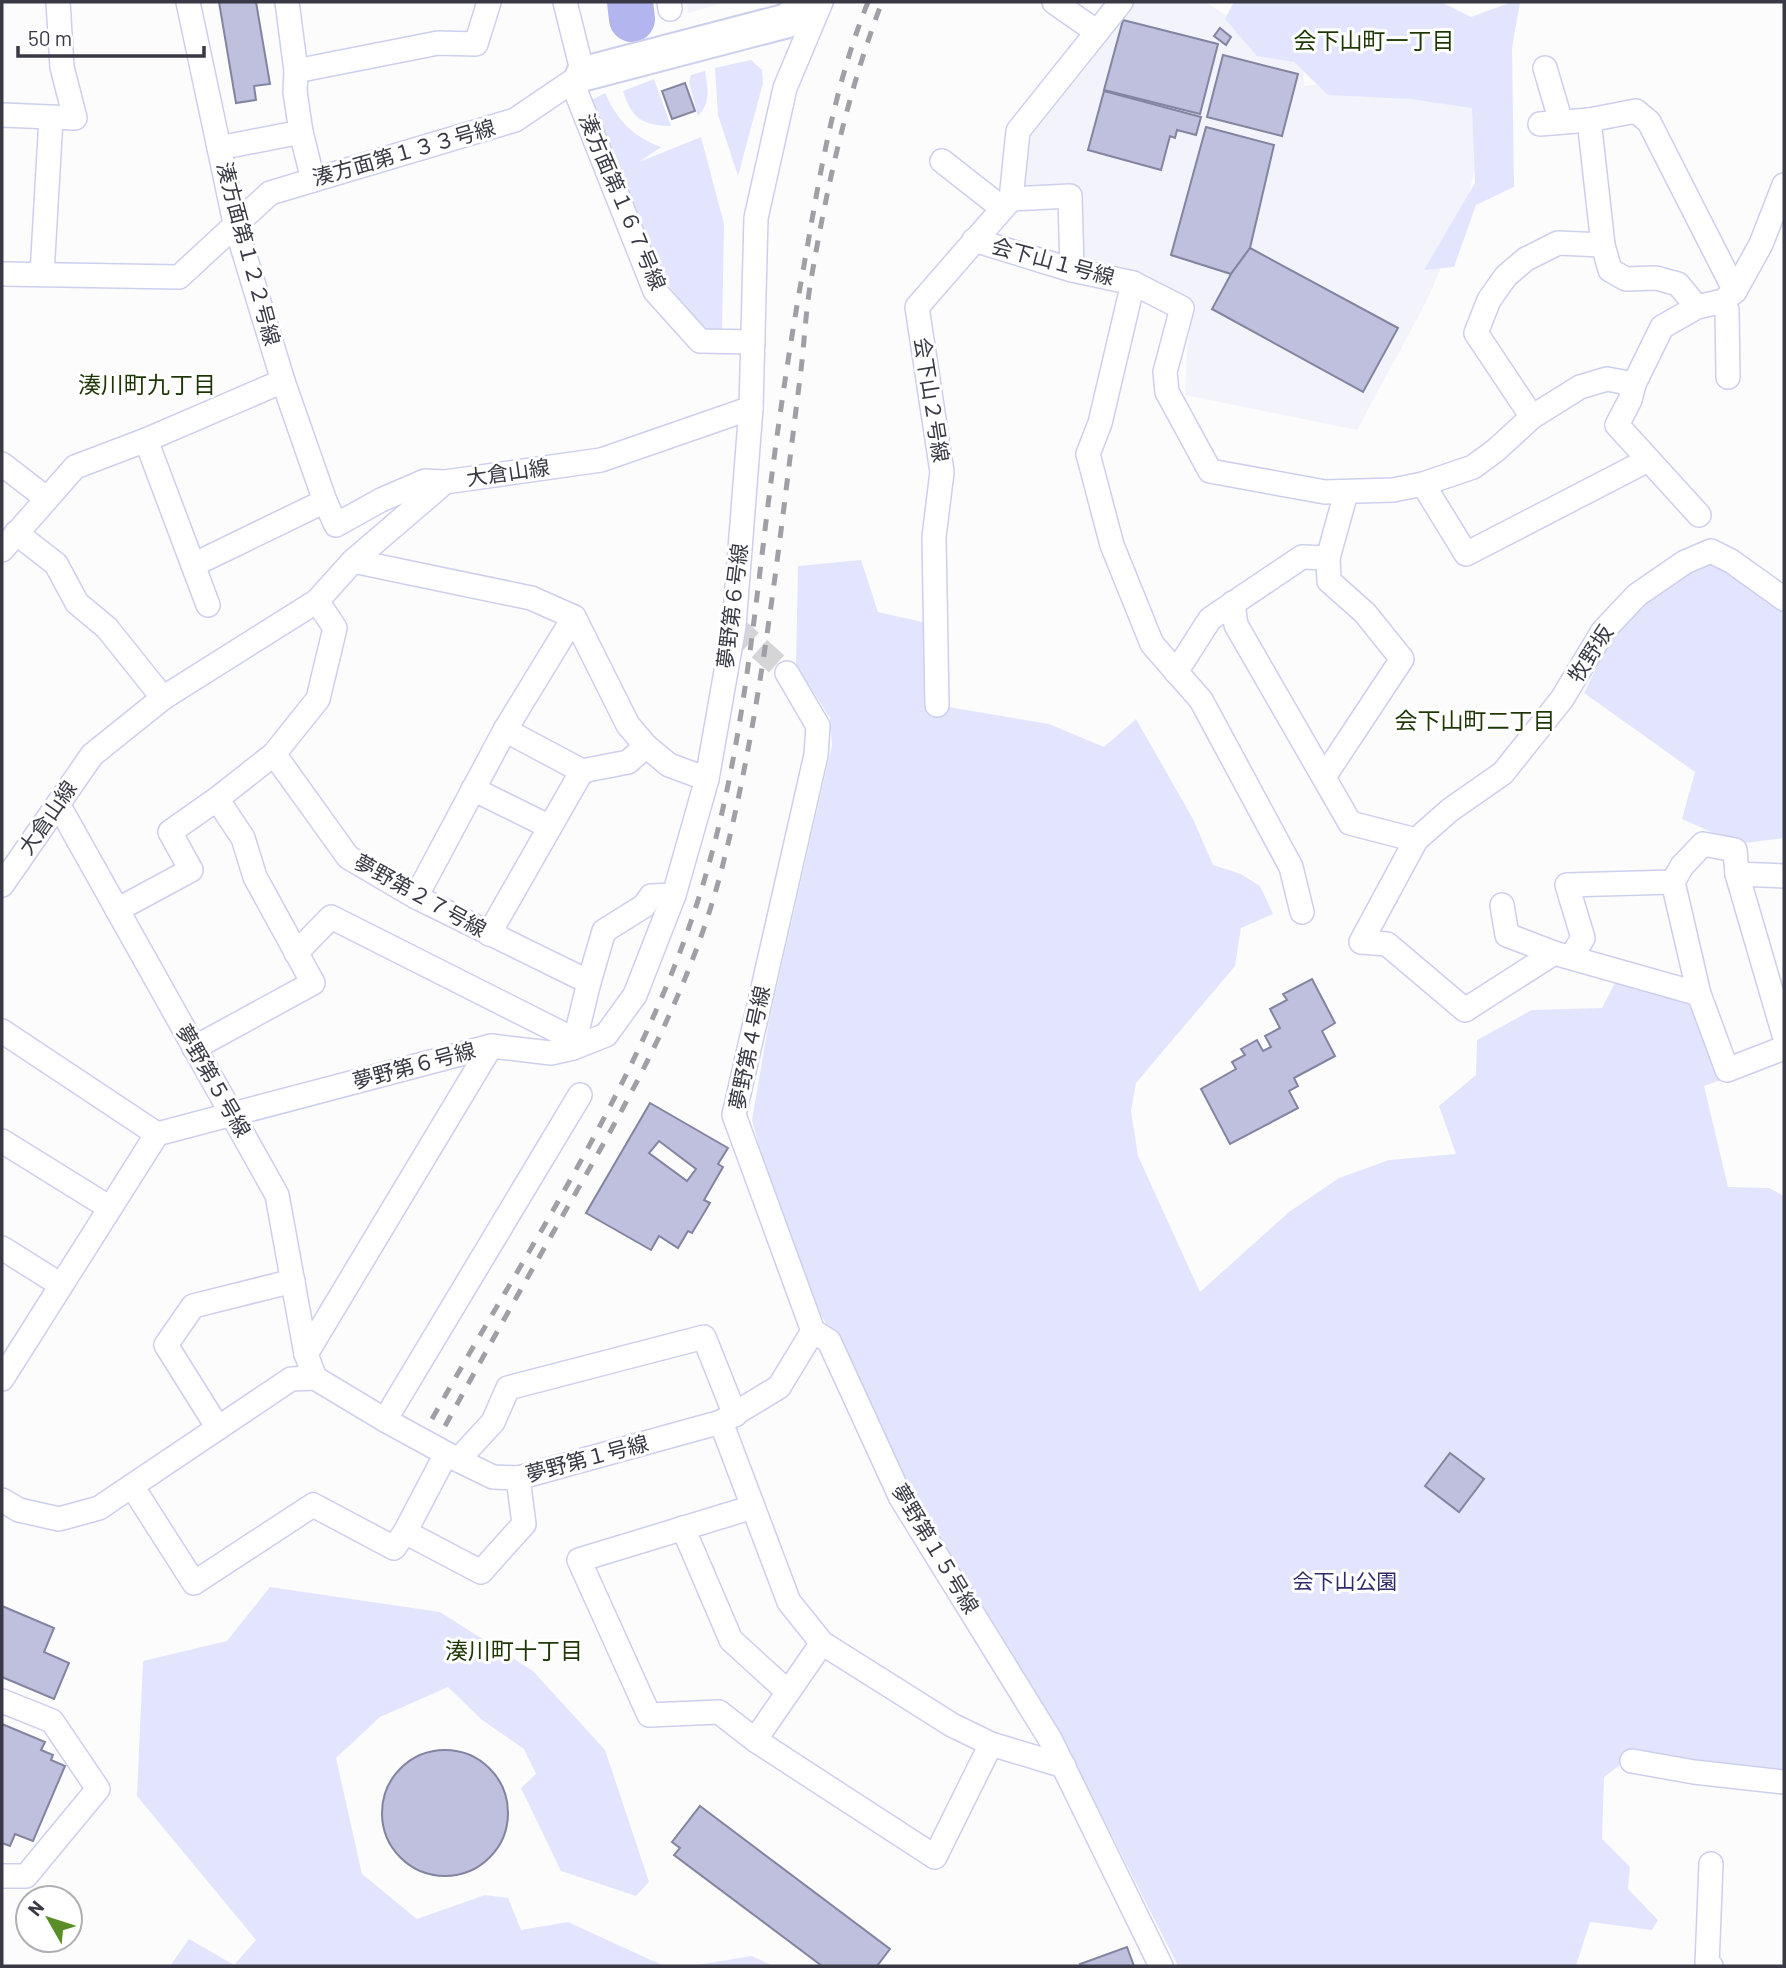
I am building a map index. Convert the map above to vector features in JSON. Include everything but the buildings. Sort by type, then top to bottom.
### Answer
[{"type":"street","points":[[2,115],[75,118],[62,67],[58,2]]},
{"type":"street","name":"湊方面第１２２号線","points":[[188,2],[235,223],[283,381],[325,501]]},
{"type":"street","points":[[287,2],[296,71],[295,92],[301,132],[313,180]]},
{"type":"street","points":[[296,71],[438,43],[476,44],[489,2]]},
{"type":"street","name":"湊方面第１６７号線","points":[[565,2],[578,78],[655,290],[700,341],[752,342]]},
{"type":"street","name":"湊方面第１３３号線","points":[[2,274],[179,277],[270,193],[514,121],[578,78],[786,21],[814,2]]},
{"type":"street","points":[[751,408],[756,218],[785,88],[821,2]]},
{"type":"street","points":[[1054,2],[1097,32]]},
{"type":"street","points":[[1006,203],[1017,131],[1121,2]]},
{"type":"street","points":[[1545,68],[1550,123],[1589,120],[1636,111],[1648,122],[1729,296]]},
{"type":"street","points":[[42,274],[51,118]]},
{"type":"street","points":[[1589,120],[1603,246],[1610,270],[1626,279],[1656,278],[1678,284],[1697,307]]},
{"type":"street","points":[[219,148],[301,132]]},
{"type":"street","points":[[942,161],[1006,203],[1069,196],[1072,270]]},
{"type":"street","points":[[1728,377],[1729,296],[1761,244],[1784,185]]},
{"type":"street","name":"会下山２号線","points":[[937,705],[934,537],[942,472],[916,307],[1006,203]]},
{"type":"street","name":"会下山１号線","points":[[974,240],[1072,270],[1133,283],[1182,308],[1165,372],[1167,392],[1210,471],[1275,485],[1346,492]]},
{"type":"street","points":[[1532,417],[1476,332],[1489,300],[1506,276],[1526,259],[1558,243],[1603,246]]},
{"type":"street","points":[[1133,283],[1100,422],[1088,454],[1112,545],[1152,645],[1201,700],[1291,867],[1302,912]]},
{"type":"street","points":[[1699,515],[1618,425],[1634,384],[1662,327],[1697,307],[1729,296]]},
{"type":"street","points":[[1324,776],[1402,659],[1366,613],[1329,581],[1328,558],[1346,492],[1393,490],[1423,484],[1473,467],[1532,417],[1580,387],[1607,379],[1634,384]]},
{"type":"street","points":[[163,698],[107,628],[77,603],[56,564],[9,541],[75,467],[146,440],[283,381]]},
{"type":"street","name":"大倉山線","points":[[2,885],[92,755],[163,698],[317,601],[353,561],[445,482],[601,460],[751,408]]},
{"type":"street","name":"夢野第６号線","points":[[157,1134],[491,1046],[551,1053],[606,1035],[635,995],[674,895],[707,779],[734,626],[751,408]]},
{"type":"street","points":[[146,440],[208,605]]},
{"type":"street","points":[[1423,484],[1466,554],[1648,460]]},
{"type":"street","points":[[2,464],[46,498]]},
{"type":"street","points":[[193,565],[325,501],[336,525],[381,500],[425,481],[445,482]]},
{"type":"street","name":"牧野坂","points":[[1563,955],[1465,1010],[1387,944],[1361,942],[1416,840],[1450,810],[1503,774],[1562,699],[1603,631],[1637,595],[1685,562],[1711,551],[1731,561],[1784,599]]},
{"type":"street","points":[[1176,672],[1210,619],[1302,557],[1328,558]]},
{"type":"street","points":[[353,561],[531,598],[574,617],[628,725],[646,746],[669,765],[707,779]]},
{"type":"street","points":[[117,910],[191,870],[170,832],[274,754],[318,699],[335,628],[317,601]]},
{"type":"street","points":[[1233,603],[1236,625],[1350,823],[1416,840]]},
{"type":"street","points":[[416,897],[505,730],[574,617]]},
{"type":"street","name":"夢野第４号線","points":[[787,673],[818,726],[816,755],[734,1115],[813,1331]]},
{"type":"street","points":[[505,730],[582,771],[628,761],[646,746]]},
{"type":"street","name":"夢野第２７号線","points":[[274,754],[348,857],[416,897],[589,982]]},
{"type":"street","points":[[489,934],[582,771]]},
{"type":"street","points":[[473,789],[550,827]]},
{"type":"street","points":[[194,1048],[313,983],[255,877],[243,838],[217,799]]},
{"type":"street","name":"夢野第５号線","points":[[58,804],[278,1195],[306,1354],[315,1378]]},
{"type":"street","points":[[1784,1035],[1737,874],[1735,850],[1703,844],[1682,866],[1673,882],[1699,994],[1727,1070],[1784,1048]]},
{"type":"street","points":[[1737,874],[1784,876]]},
{"type":"street","points":[[1563,955],[1583,938],[1567,885],[1673,882]]},
{"type":"street","points":[[296,953],[331,917],[574,1044],[604,931],[645,906],[651,896],[674,895]]},
{"type":"street","points":[[1502,905],[1507,935],[1563,955],[1699,994]]},
{"type":"street","points":[[2,1031],[157,1134],[61,1285],[11,1346],[2,1379]]},
{"type":"street","points":[[306,1354],[491,1046]]},
{"type":"street","points":[[385,1420],[580,1095]]},
{"type":"street","points":[[2,1141],[110,1208]]},
{"type":"street","points":[[2,1248],[61,1285]]},
{"type":"street","points":[[218,1428],[166,1345],[193,1306],[293,1281]]},
{"type":"street","points":[[728,1418],[779,1387],[813,1331]]},
{"type":"street","name":"夢野第１５号線","points":[[813,1331],[829,1341],[901,1498],[1043,1727],[1161,1966]]},
{"type":"street","points":[[132,1486],[194,1583],[313,1505],[394,1548],[452,1457],[493,1422],[508,1388],[704,1337],[753,1507],[789,1602],[822,1643],[952,1725],[991,1744],[1064,1766]]},
{"type":"street","points":[[2,1500],[19,1510],[59,1520],[99,1507],[291,1379],[315,1378]]},
{"type":"street","name":"夢野第１号線","points":[[315,1378],[385,1420],[493,1477],[518,1478],[728,1418]]},
{"type":"street","points":[[405,1532],[481,1572],[524,1524],[518,1478]]},
{"type":"street","points":[[753,1507],[579,1560],[649,1715],[719,1712],[755,1740],[935,1857],[991,1744]]},
{"type":"street","points":[[682,1528],[731,1640],[788,1692]]},
{"type":"street","points":[[755,1740],[822,1643]]},
{"type":"street","points":[[2,1701],[51,1721],[97,1790],[26,1876],[2,1876]]},
{"type":"street","points":[[1632,1761],[1694,1772],[1784,1782]]},
{"type":"street","points":[[1711,1864],[1707,1965],[1711,1966]]},
{"type":"shaded area","points":[[687,2],[727,2],[688,13]]},
{"type":"shaded area","points":[[1130,2],[1205,2],[1303,64],[1304,86],[1390,76],[1486,102],[1467,208],[1426,302],[1357,430],[1185,395],[1193,305],[1176,292],[1083,261],[1073,186],[1019,192],[1028,126]]},
{"type":"green space","points":[[1234,2],[1441,2],[1471,17],[1512,2],[1520,2],[1512,48],[1514,187],[1476,205],[1454,267],[1424,270],[1475,183],[1472,108],[1410,99],[1328,95],[1294,62],[1257,56],[1225,19]]},
{"type":"green space","points":[[751,60],[762,70],[763,83],[738,176],[718,115],[715,68]]},
{"type":"green space","points":[[705,71],[707,100],[698,116],[689,82],[691,75]]},
{"type":"green space","points":[[654,79],[671,126],[640,119],[626,100],[623,91]]},
{"type":"green space","points":[[605,93],[615,112],[627,126],[642,138],[661,147],[639,162],[701,137],[724,224],[722,331],[702,331],[665,280],[655,251],[650,253],[592,100]]},
{"type":"green space","name":"会下山公園","points":[[861,560],[878,612],[927,623],[931,704],[1049,724],[1104,747],[1136,719],[1193,819],[1213,865],[1241,874],[1260,886],[1273,914],[1241,928],[1235,966],[1136,1083],[1131,1111],[1138,1156],[1200,1292],[1289,1212],[1339,1178],[1389,1160],[1456,1154],[1439,1106],[1476,1075],[1477,1040],[1532,1010],[1602,1008],[1618,977],[1698,1004],[1724,1079],[1704,1086],[1728,1187],[1769,1188],[1784,1196],[1784,1775],[1635,1754],[1604,1777],[1602,1839],[1630,1867],[1628,1889],[1658,1920],[1652,1930],[1590,1922],[1576,1966],[1178,1966],[1068,1749],[1057,1739],[909,1495],[848,1362],[816,1306],[771,1190],[752,1120],[769,1021],[832,745],[830,718],[796,665],[798,566]]},
{"type":"green space","points":[[1714,562],[1784,611],[1784,838],[1738,844],[1682,819],[1695,772],[1584,693],[1614,631],[1645,599],[1689,570]]},
{"type":"green space","points":[[270,1587],[440,1612],[533,1671],[605,1750],[649,1882],[636,1896],[561,1871],[521,1788],[536,1774],[524,1749],[482,1720],[448,1687],[380,1717],[336,1758],[362,1874],[417,1919],[485,1895],[508,1898],[521,1930],[568,1922],[664,1966],[170,1966],[189,1939],[234,1965],[256,1940],[137,1796],[143,1661],[227,1641]]},
{"type":"green space","points":[[752,1956],[773,1966],[691,1966]]},
{"type":"waterway","points":[[630,2],[632,19]]},
{"type":"tunnel","points":[[734,626],[787,673]]},
{"type":"railway","points":[[432,1419],[550,1216],[624,1078],[658,1007],[686,935],[710,860],[741,717],[784,387],[819,182],[839,90],[868,2]]},
{"type":"railway","points":[[445,1426],[636,1084],[677,998],[710,910],[737,806],[759,687],[817,245],[849,104],[882,2]]},
{"type":"district","name":"会下山町一丁目","points":[[1374,41]]},
{"type":"district","name":"湊川町九丁目","points":[[147,385]]},
{"type":"district","name":"会下山町二丁目","points":[[1475,721]]},
{"type":"district","name":"湊川町十丁目","points":[[514,1651]]}]
